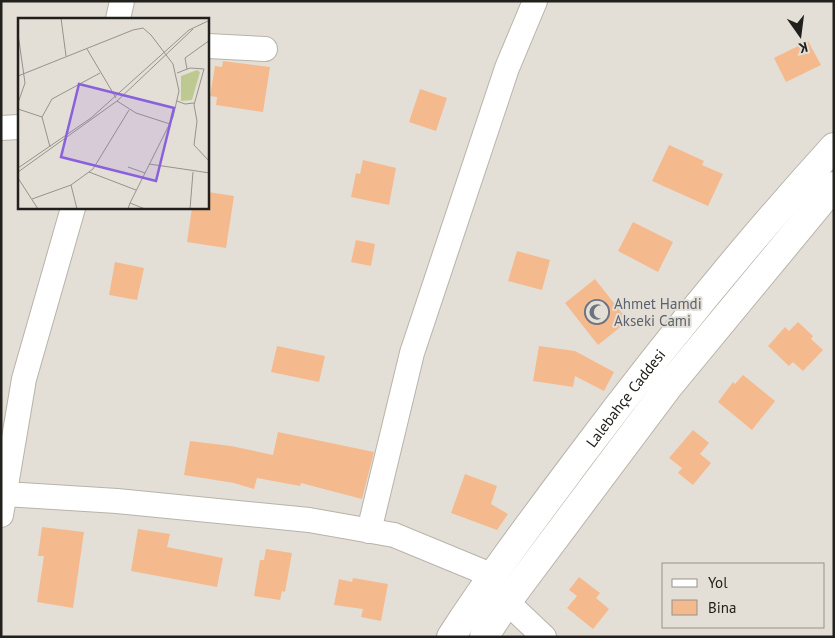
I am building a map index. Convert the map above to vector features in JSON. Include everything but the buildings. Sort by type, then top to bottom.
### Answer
[{"type":"street","points":[[118,18],[122,1]]},
{"type":"street","points":[[369,531],[412,353],[507,68],[534,1]]},
{"type":"street","points":[[209,46],[264,49]]},
{"type":"street","points":[[1,128],[18,127]]},
{"type":"street","name":"Lalebahçe Caddesi","points":[[451,637],[491,575],[643,372],[782,204],[834,147]]},
{"type":"street","name":"Lalebahçe Caddesi","points":[[484,637],[507,602],[668,387],[834,186]]},
{"type":"street","points":[[74,209],[24,380],[3,504],[117,501],[309,520],[394,535],[491,575]]},
{"type":"street","points":[[507,602],[544,637]]},
{"type":"place","name":"Ahmet Hamdi Akseki Cami","points":[[597,312]]}]
